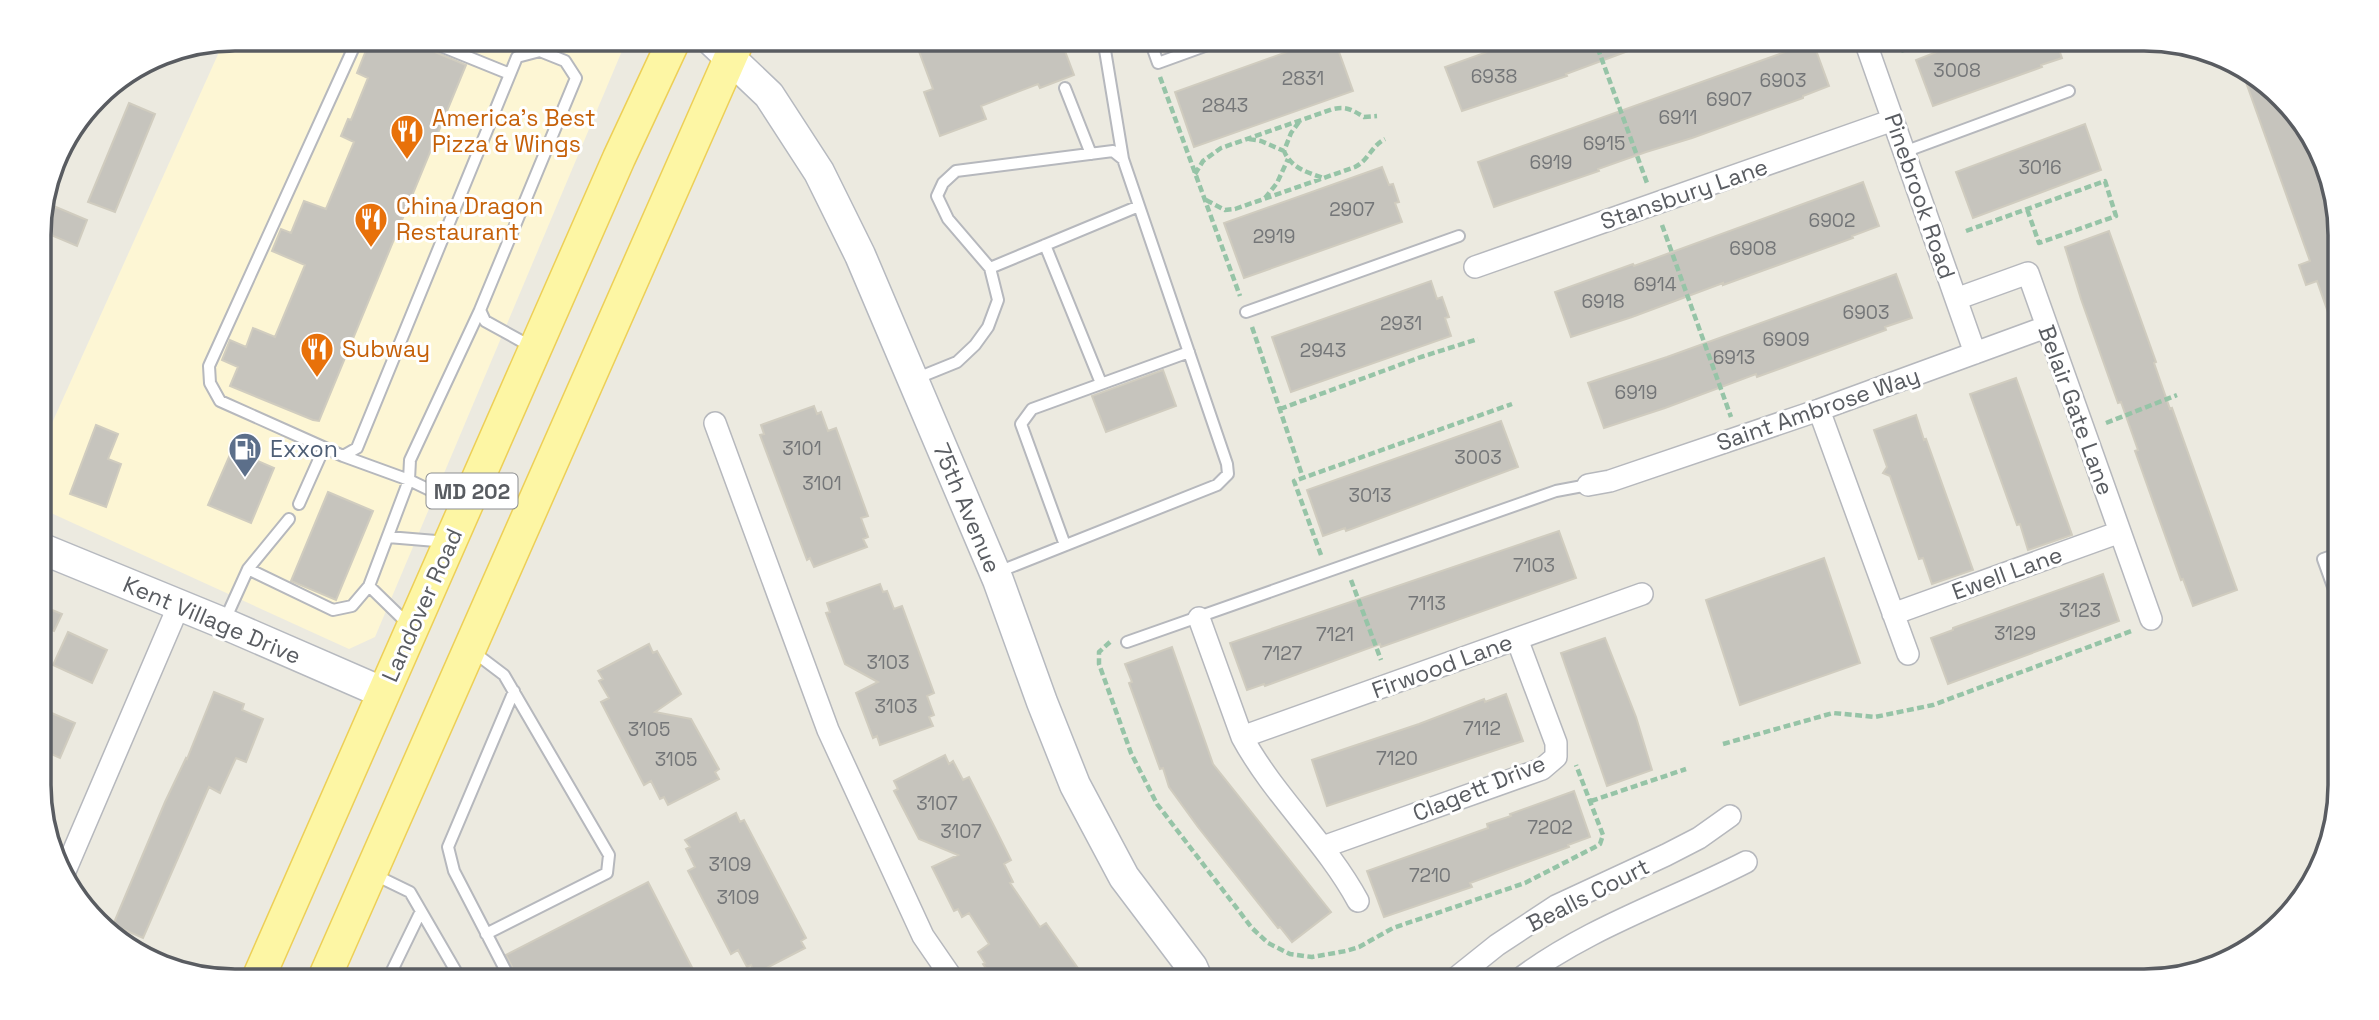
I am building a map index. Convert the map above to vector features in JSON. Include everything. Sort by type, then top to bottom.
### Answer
[{"type":"main road","name":"Landover Road","points":[[263,969],[641,107],[669,51]]},
{"type":"main road","name":"MD 202","points":[[328,969],[469,648],[723,51]]},
{"type":"street","name":"75th Avenue","points":[[731,51],[768,96],[820,173],[860,255],[995,573],[1075,785],[1124,877],[1196,969]]},
{"type":"street","name":"Pinebrook Road","points":[[1869,51],[1975,353]]},
{"type":"street","name":"Stansbury Lane","points":[[1475,267],[1893,120]]},
{"type":"street","name":"Belair Gate Lane","points":[[1956,299],[2028,273],[2120,532],[2143,624]]},
{"type":"street","name":"Saint Ambrose Way","points":[[1588,485],[1610,481],[1819,410],[2046,327]]},
{"type":"street","points":[[1819,410],[1908,654]]},
{"type":"street","points":[[715,423],[828,730],[923,936],[946,969]]},
{"type":"street","name":"Ewell Lane","points":[[1893,614],[2120,532]]},
{"type":"street","name":"Kent Village Drive","points":[[51,553],[384,693]]},
{"type":"street","name":"Firwood Lane","points":[[1242,737],[1642,594]]},
{"type":"street","points":[[69,864],[179,605]]},
{"type":"street","points":[[1199,618],[1242,737],[1264,773],[1340,869],[1359,901]]},
{"type":"street","name":"Clagett Drive","points":[[1323,847],[1542,769],[1556,757],[1556,743],[1517,639]]},
{"type":"street","name":"Bealls Court","points":[[1467,969],[1497,945],[1547,912],[1699,838],[1730,816]]},
{"type":"street","name":"Bealls Court","points":[[1534,969],[1561,950],[1592,934],[1746,862]]},
{"type":"lane","points":[[352,51],[209,366],[210,383],[220,401],[342,457],[409,480],[466,507]]},
{"type":"lane","points":[[454,51],[510,74]]},
{"type":"lane","points":[[248,569],[332,611],[352,606],[369,586],[409,480],[410,460],[480,310],[576,78],[565,61],[540,51],[517,57],[357,447],[342,457]]},
{"type":"lane","points":[[995,573],[1217,485],[1228,474],[1227,464],[1123,159],[1105,51]]},
{"type":"lane","points":[[1154,51],[1158,62],[1190,51]]},
{"type":"lane","points":[[1065,88],[1091,154]]},
{"type":"lane","points":[[1904,152],[2069,91]]},
{"type":"lane","points":[[912,380],[957,362],[975,345],[988,327],[998,300],[990,268],[948,219],[937,196],[943,183],[956,171],[1113,151],[1123,159]]},
{"type":"lane","points":[[990,268],[1139,206]]},
{"type":"lane","points":[[1246,312],[1459,236]]},
{"type":"lane","points":[[1045,245],[1101,383]]},
{"type":"lane","points":[[480,310],[485,321],[535,348]]},
{"type":"lane","points":[[1065,545],[1021,424],[1032,409],[1189,352]]},
{"type":"lane","points":[[299,504],[324,448]]},
{"type":"lane","points":[[1127,642],[1556,491],[1588,485]]},
{"type":"lane","points":[[223,623],[248,569],[289,519]]},
{"type":"lane","points":[[387,537],[450,542]]},
{"type":"lane","points":[[2328,557],[2323,559],[2328,573]]},
{"type":"lane","points":[[369,586],[412,628]]},
{"type":"lane","points":[[469,648],[504,675],[609,855],[607,873],[486,934]]},
{"type":"lane","points":[[505,969],[454,871],[448,847],[514,691]]},
{"type":"lane","points":[[371,873],[410,892],[455,969]]},
{"type":"lane","points":[[393,969],[421,911]]},
{"type":"path","points":[[1599,51],[1648,186]]},
{"type":"path","points":[[1158,62],[1160,78],[1246,312],[1303,478]]},
{"type":"path","points":[[1195,174],[1210,153],[1301,120],[1343,107],[1364,117],[1377,116]]},
{"type":"path","points":[[1284,151],[1301,120]]},
{"type":"path","points":[[1247,139],[1261,141],[1284,151],[1295,166],[1324,178]]},
{"type":"path","points":[[1205,199],[1225,209],[1235,209],[1363,163],[1376,143],[1385,139]]},
{"type":"path","points":[[1264,199],[1277,183],[1288,159]]},
{"type":"path","points":[[1966,231],[2027,209],[2105,181],[2116,216],[2039,243],[2027,209]]},
{"type":"path","points":[[1659,217],[1732,420]]},
{"type":"path","points":[[1280,409],[1420,357],[1478,339]]},
{"type":"path","points":[[2101,425],[2176,395]]},
{"type":"path","points":[[1327,572],[1294,481],[1512,404]]},
{"type":"path","points":[[1346,566],[1381,660]]},
{"type":"path","points":[[1723,744],[1833,713],[1875,717],[1933,705],[2143,624]]},
{"type":"path","points":[[1591,802],[1686,769]]},
{"type":"shaded area","points":[[622,51],[375,637],[349,649],[51,513],[51,425],[219,52]]},
{"type":"building","points":[[366,51],[432,51],[466,65],[319,421],[230,386],[238,367],[222,360],[230,340],[246,347],[253,328],[275,337],[305,265],[272,251],[281,229],[291,233],[304,201],[326,209],[354,142],[341,136],[348,119],[351,120],[368,78],[357,73]]},
{"type":"building","points":[[919,51],[1065,51],[1074,75],[1040,88],[1038,84],[981,106],[986,119],[940,136],[924,92],[933,89]]},
{"type":"building","points":[[1290,51],[1339,51],[1353,91],[1194,147],[1175,92]]},
{"type":"building","points":[[1490,51],[1628,51],[1566,74],[1567,76],[1462,111],[1445,67]]},
{"type":"building","points":[[1788,51],[1816,51],[1829,86],[1803,98],[1494,207],[1478,162]]},
{"type":"building","points":[[1939,51],[2060,51],[2062,58],[1933,106],[1916,60]]},
{"type":"building","points":[[2246,82],[2274,105],[2290,123],[2314,164],[2327,210],[2328,312],[2317,281],[2306,285],[2299,265],[2310,261]]},
{"type":"building","points":[[129,103],[155,114],[115,212],[88,202]]},
{"type":"building","points":[[2085,124],[2101,170],[1973,218],[1956,172]]},
{"type":"building","points":[[1382,167],[1389,185],[1393,184],[1399,202],[1395,203],[1402,222],[1244,278],[1224,223]]},
{"type":"building","points":[[1863,182],[1879,226],[1723,285],[1571,337],[1555,292]]},
{"type":"building","points":[[53,206],[87,220],[77,246],[51,235]]},
{"type":"building","points":[[2109,231],[2170,409],[2172,408],[2237,590],[2193,606],[2183,579],[2181,580],[2135,451],[2138,450],[2121,402],[2118,403],[2065,247]]},
{"type":"building","points":[[1896,274],[1912,318],[1757,377],[1756,374],[1604,428],[1588,383]]},
{"type":"building","points":[[1431,281],[1437,299],[1442,297],[1449,317],[1445,318],[1451,336],[1291,392],[1272,337]]},
{"type":"building","points":[[1163,370],[1176,406],[1106,432],[1092,396]]},
{"type":"building","points":[[2016,378],[2072,535],[2028,550],[1970,394]]},
{"type":"building","points":[[814,406],[817,414],[821,412],[828,431],[836,428],[868,516],[861,518],[868,537],[863,539],[867,547],[814,567],[810,558],[807,560],[760,435],[764,434],[761,425]]},
{"type":"building","points":[[1916,415],[1973,570],[1932,584],[1923,558],[1919,559],[1890,476],[1883,473],[1887,467],[1874,430]]},
{"type":"building","points":[[1501,421],[1518,467],[1346,531],[1345,528],[1323,536],[1307,490]]},
{"type":"building","points":[[96,425],[118,434],[108,459],[121,464],[106,507],[70,494]]},
{"type":"building","name":"Exxon","points":[[232,450],[274,468],[251,523],[208,505]]},
{"type":"building","points":[[328,492],[373,511],[336,600],[291,581]]},
{"type":"building","points":[[1559,531],[1576,578],[1381,647],[1380,644],[1265,686],[1264,684],[1247,690],[1230,643]]},
{"type":"building","points":[[1824,558],[1860,663],[1740,705],[1706,600]]},
{"type":"building","points":[[2103,574],[2119,621],[1948,684],[1931,638]]},
{"type":"building","points":[[880,584],[883,592],[887,591],[894,609],[902,606],[934,693],[927,696],[934,715],[929,717],[933,726],[880,745],[877,736],[873,738],[856,693],[878,682],[845,664],[826,613],[830,612],[827,603]]},
{"type":"building","points":[[51,610],[62,614],[54,631],[51,630]]},
{"type":"building","points":[[68,632],[107,650],[92,683],[53,665]]},
{"type":"building","points":[[1605,638],[1636,717],[1652,770],[1607,786],[1561,653]]},
{"type":"building","points":[[649,644],[653,653],[657,651],[681,694],[655,712],[691,719],[719,769],[715,772],[719,779],[668,805],[664,797],[660,799],[651,781],[644,785],[601,702],[609,698],[599,681],[603,679],[598,671]]},
{"type":"building","points":[[1172,647],[1213,764],[1331,912],[1292,942],[1198,827],[1169,787],[1163,768],[1160,769],[1129,683],[1132,682],[1125,664]]},
{"type":"building","points":[[214,692],[244,704],[242,710],[263,719],[246,762],[236,758],[220,793],[209,787],[143,938],[114,923],[165,802],[187,759]]},
{"type":"building","points":[[1506,694],[1523,741],[1327,806],[1312,760],[1484,699],[1485,702]]},
{"type":"building","points":[[51,713],[75,723],[60,758],[51,754]]},
{"type":"building","points":[[945,755],[949,764],[953,761],[963,780],[969,777],[1011,860],[1004,864],[1013,882],[1010,883],[1040,927],[1046,923],[1079,969],[987,969],[978,952],[989,944],[969,913],[962,917],[958,909],[954,911],[932,867],[958,855],[919,839],[894,791],[898,789],[894,781]]},
{"type":"building","points":[[1574,791],[1590,837],[1470,883],[1472,887],[1384,917],[1367,871],[1488,828],[1487,824],[1511,816],[1510,814]]},
{"type":"building","points":[[736,813],[740,822],[744,820],[806,938],[801,941],[805,948],[765,969],[753,969],[751,965],[747,967],[738,950],[731,954],[688,871],[695,867],[686,849],[690,847],[685,840]]},
{"type":"building","points":[[648,882],[693,969],[513,969],[506,955]]},
{"type":"place","name":"America's Best Pizza & Wings","points":[[407,161]]},
{"type":"place","name":"China Dragon Restaurant","points":[[371,249]]},
{"type":"place","name":"Subway","points":[[317,379]]},
{"type":"place","name":"Exxon","points":[[245,479]]}]
